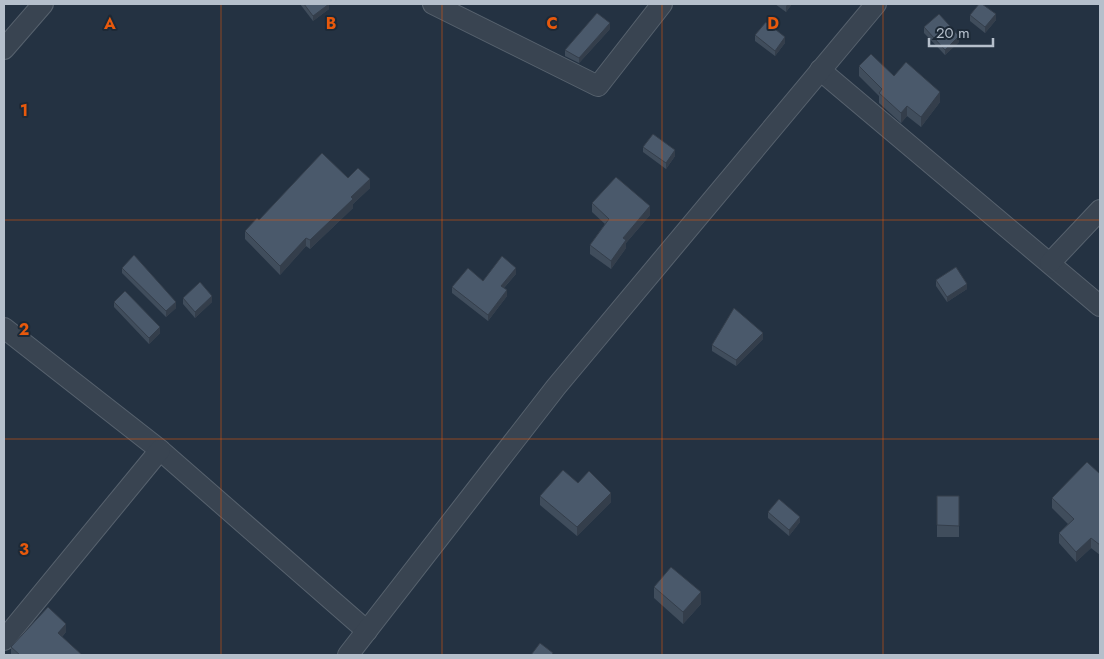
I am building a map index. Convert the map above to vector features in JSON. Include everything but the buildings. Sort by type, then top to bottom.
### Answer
[{"type":"street","points":[[4,49],[43,4]]},
{"type":"street","points":[[433,4],[598,86],[662,4]]},
{"type":"street","points":[[348,655],[556,387],[876,4]]},
{"type":"street","points":[[820,70],[1100,306]]},
{"type":"street","points":[[1050,263],[1100,210]]},
{"type":"street","points":[[4,328],[160,450],[367,631]]},
{"type":"street","points":[[4,640],[160,450]]}]
